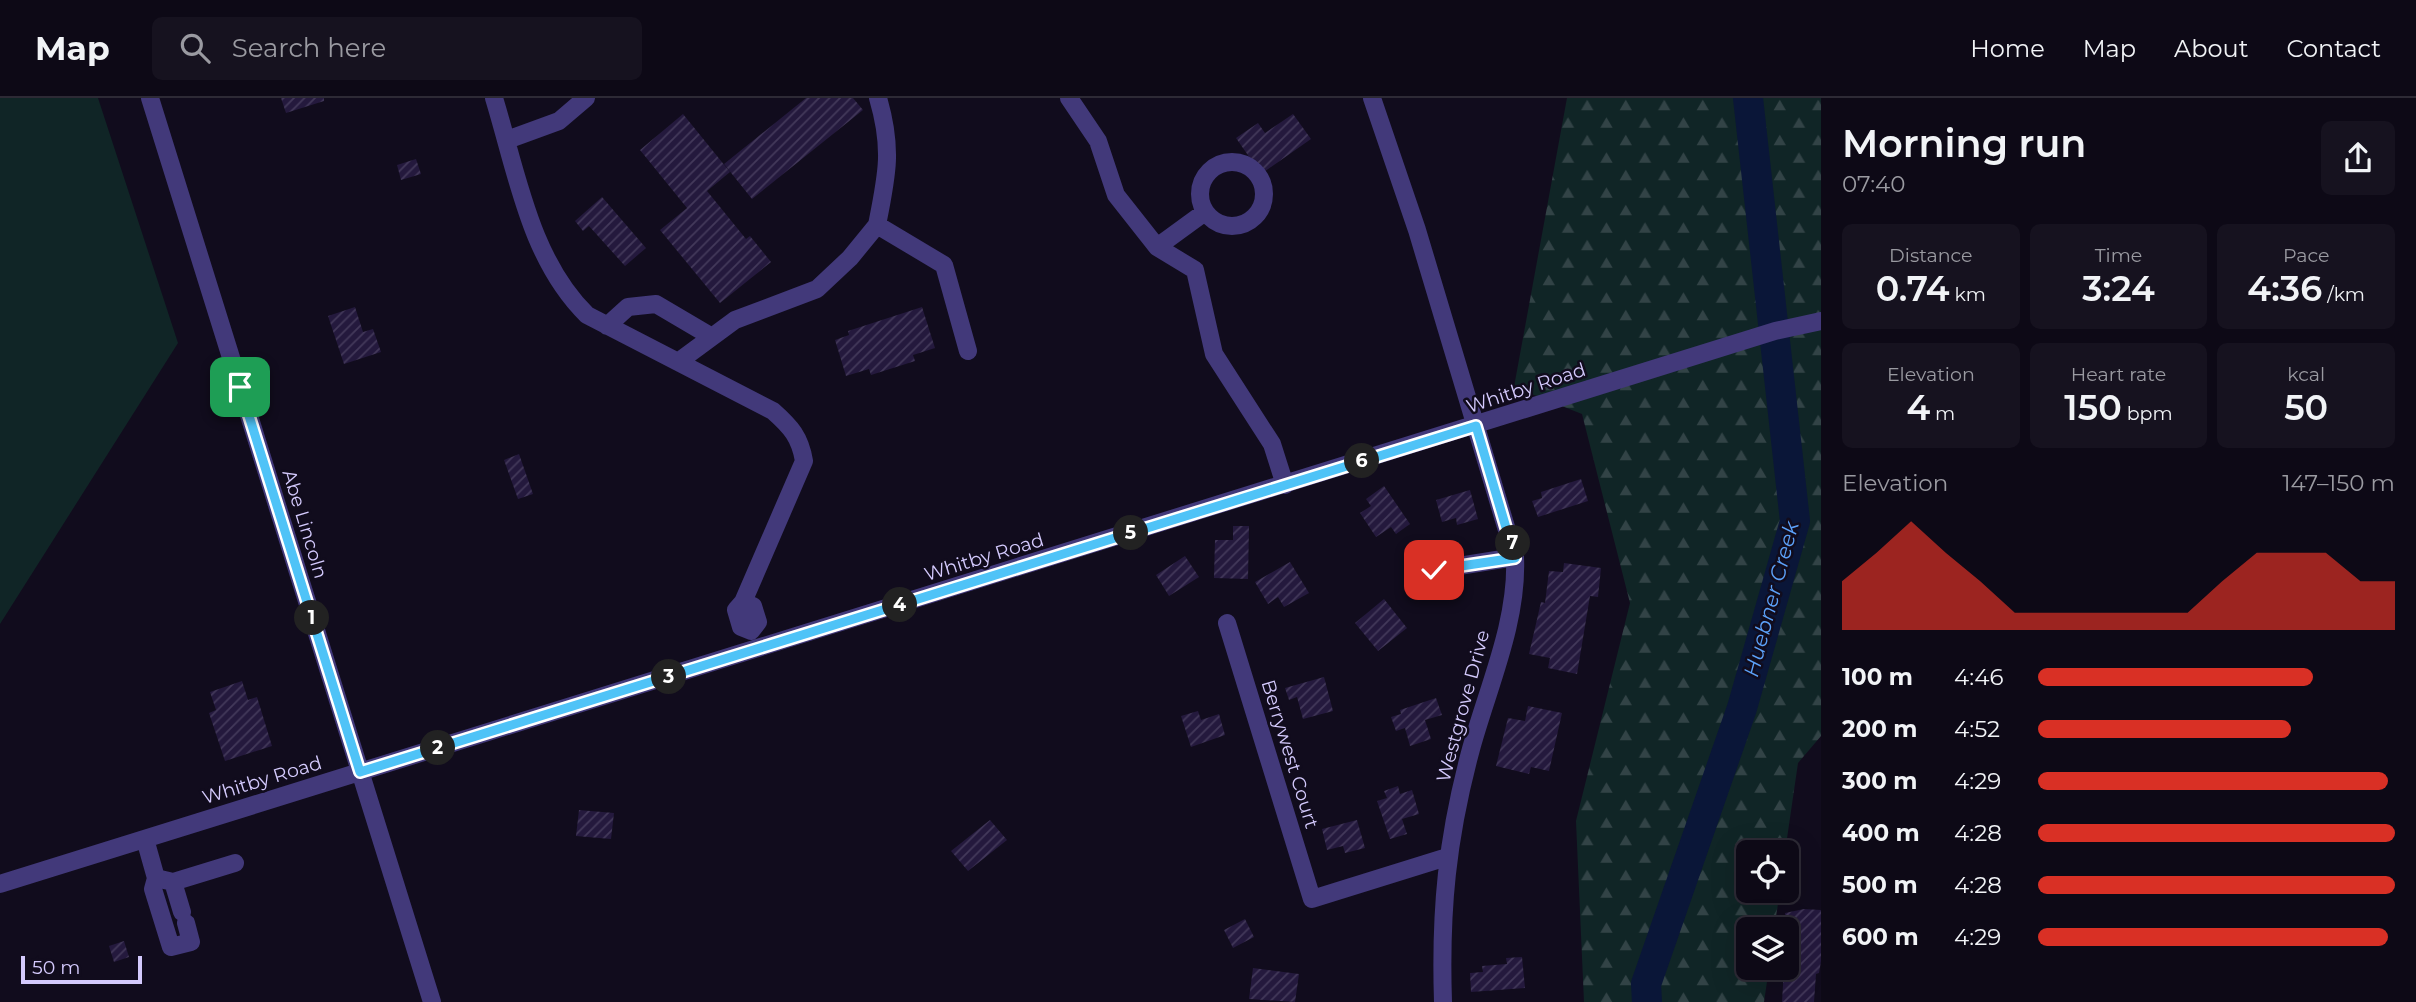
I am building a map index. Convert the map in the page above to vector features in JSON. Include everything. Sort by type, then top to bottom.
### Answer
[{"type":"street","name":"Abe Lincoln","points":[[150,98],[432,1002]]},
{"type":"street","points":[[494,98],[543,257],[566,294],[587,315],[773,411],[792,427],[801,442],[804,461],[743,602],[753,606],[758,622],[751,631],[757,650]]},
{"type":"street","points":[[507,139],[559,121],[586,98]]},
{"type":"street","points":[[678,362],[735,320],[817,289],[850,258],[877,225],[887,178],[888,132],[878,98]]},
{"type":"street","points":[[1069,98],[1098,141],[1115,195],[1157,247],[1195,270],[1214,354],[1272,444],[1285,485]]},
{"type":"street","name":"Westgrove Drive","points":[[1372,98],[1417,230],[1515,558],[1517,587],[1471,748],[1447,857],[1441,932],[1443,1002]]},
{"type":"street","points":[[1157,247],[1205,212]]},
{"type":"street","points":[[877,225],[944,265],[968,352]]},
{"type":"street","points":[[607,326],[628,307],[656,304],[712,337]]},
{"type":"street","name":"Whitby Road","points":[[0,884],[1775,331],[1821,321]]},
{"type":"street","points":[[1434,570],[1515,558]]},
{"type":"street","name":"Berrywest Court","points":[[1227,623],[1312,899],[1447,857]]},
{"type":"street","points":[[145,839],[165,880],[184,917],[191,942],[171,947],[153,889],[165,880],[236,863]]},
{"type":"green space","points":[[0,98],[98,98],[178,343],[0,624]]},
{"type":"green space","points":[[1567,98],[1821,98],[1821,736],[1798,763],[1787,840],[1736,840],[1736,903],[1778,903],[1776,917],[1736,917],[1736,980],[1767,980],[1764,1002],[1584,1002],[1576,821],[1630,603],[1582,414],[1514,387]]},
{"type":"building","points":[[281,98],[324,98],[324,101],[286,113]]},
{"type":"building","points":[[806,98],[853,98],[863,110],[752,199],[724,164]]},
{"type":"building","points":[[683,114],[730,172],[707,191],[746,239],[750,236],[771,262],[720,303],[660,230],[687,208],[640,150]]},
{"type":"building","points":[[1293,114],[1311,139],[1261,174],[1236,138],[1258,123],[1265,133]]},
{"type":"building","points":[[416,159],[421,174],[401,180],[397,165]]},
{"type":"building","points":[[602,197],[646,248],[625,266],[589,226],[583,231],[575,221]]},
{"type":"building","points":[[355,307],[363,332],[373,329],[381,352],[344,364],[328,316]]},
{"type":"building","points":[[922,307],[935,348],[913,355],[915,361],[871,375],[869,369],[846,376],[835,340],[849,335],[848,331]]},
{"type":"building","points":[[519,454],[533,494],[518,499],[504,460]]},
{"type":"building","points":[[1581,479],[1588,501],[1538,517],[1532,501],[1542,498],[1541,492]]},
{"type":"building","points":[[1384,486],[1410,524],[1396,534],[1391,527],[1376,537],[1360,513],[1371,506],[1366,499]]},
{"type":"building","points":[[1470,490],[1478,519],[1457,525],[1456,518],[1442,522],[1436,500]]},
{"type":"building","points":[[1233,526],[1249,526],[1248,579],[1214,578],[1215,540],[1233,540]]},
{"type":"building","points":[[1185,556],[1199,577],[1169,596],[1156,575]]},
{"type":"building","points":[[1290,562],[1309,593],[1284,607],[1278,597],[1268,604],[1255,582]]},
{"type":"building","points":[[1564,563],[1601,568],[1598,597],[1590,596],[1577,674],[1548,668],[1550,658],[1529,654],[1541,602],[1545,603],[1549,571],[1563,572]]},
{"type":"building","points":[[1384,599],[1407,628],[1378,651],[1355,623]]},
{"type":"building","points":[[1324,677],[1333,711],[1303,719],[1297,697],[1289,700],[1285,688]]},
{"type":"building","points":[[242,681],[248,700],[257,697],[272,746],[225,761],[209,713],[216,710],[210,692]]},
{"type":"building","points":[[1436,698],[1442,715],[1425,720],[1431,739],[1410,746],[1405,728],[1396,731],[1391,717],[1401,714],[1400,710]]},
{"type":"building","points":[[1528,706],[1562,713],[1549,771],[1531,767],[1529,774],[1496,766],[1508,718],[1525,721]]},
{"type":"building","points":[[1198,711],[1201,720],[1219,714],[1225,735],[1191,747],[1181,716]]},
{"type":"building","points":[[1398,786],[1400,794],[1412,790],[1419,814],[1402,819],[1407,834],[1390,839],[1377,801],[1387,798],[1384,791]]},
{"type":"building","points":[[579,810],[614,813],[611,839],[576,836]]},
{"type":"building","points":[[990,820],[1007,840],[968,871],[951,851]]},
{"type":"building","points":[[1357,820],[1365,848],[1345,853],[1343,846],[1327,850],[1322,829]]},
{"type":"building","points":[[1804,909],[1821,910],[1821,961],[1819,973],[1816,974],[1814,1002],[1782,1002],[1783,980],[1799,980],[1799,917],[1785,917],[1785,913]]},
{"type":"building","points":[[1245,919],[1254,937],[1233,948],[1224,930]]},
{"type":"building","points":[[124,941],[129,957],[114,962],[109,946]]},
{"type":"building","points":[[1522,957],[1525,988],[1471,992],[1470,973],[1483,972],[1482,966],[1507,964],[1506,958]]},
{"type":"building","points":[[1253,968],[1299,974],[1295,1002],[1249,999]]},
{"type":"waterway","name":"Huebner Creek","points":[[1647,1002],[1646,984],[1742,708],[1795,521],[1748,98]]},
{"type":"route","points":[[240,387],[360,772],[1476,426],[1511,537],[1515,558],[1434,570]]}]
